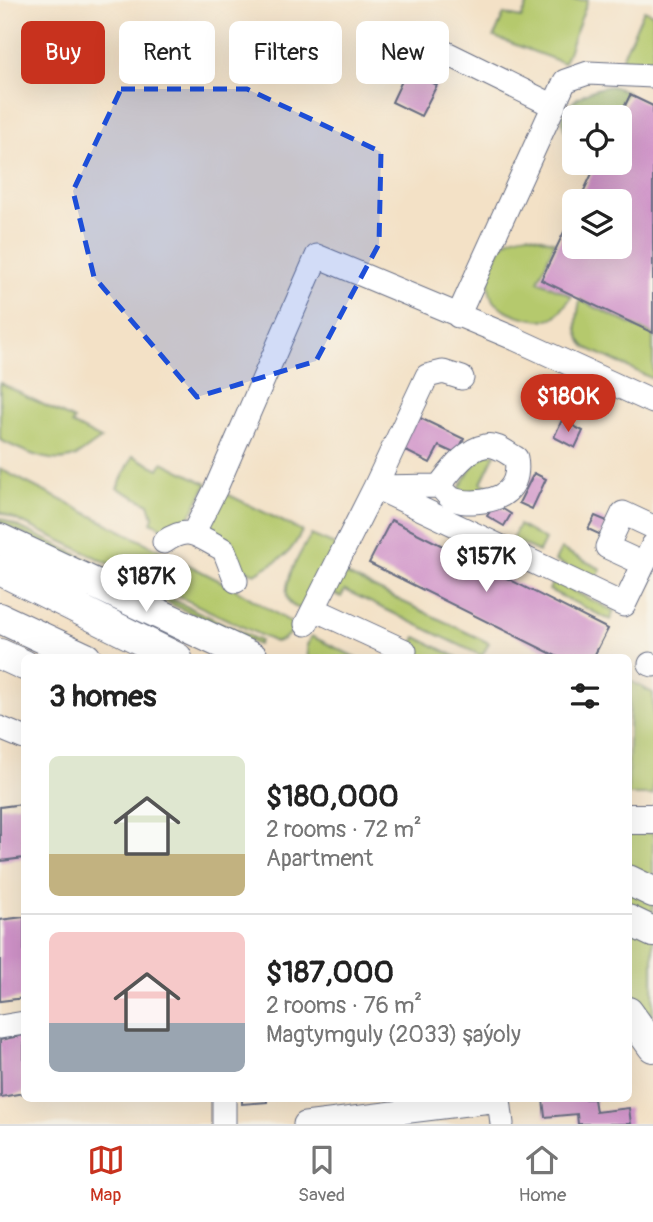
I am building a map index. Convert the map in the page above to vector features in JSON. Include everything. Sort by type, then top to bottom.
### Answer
[{"type":"main road","points":[[0,539],[244,654]]},
{"type":"main road","points":[[0,570],[169,654]]},
{"type":"main road","points":[[0,618],[77,654]]},
{"type":"main road","points":[[0,654],[21,664]]},
{"type":"main road","points":[[632,819],[653,819]]},
{"type":"main road","points":[[632,882],[653,892]]},
{"type":"main road","points":[[632,922],[653,932]]},
{"type":"main road","points":[[632,1018],[653,1047]]},
{"type":"lane","points":[[449,54],[554,106]]},
{"type":"lane","points":[[458,316],[565,81],[588,73],[653,76]]},
{"type":"lane","points":[[193,534],[216,488],[317,256],[510,337],[653,402]]},
{"type":"lane","points":[[405,651],[310,617],[427,376],[443,372],[462,378]]},
{"type":"lane","points":[[375,487],[439,486]]},
{"type":"lane","points":[[375,487],[624,605],[648,554],[607,547],[623,513],[653,527]]},
{"type":"lane","points":[[164,542],[179,532],[193,534],[224,550],[236,581]]},
{"type":"lane","points":[[0,728],[21,737]]},
{"type":"lane","points":[[0,1027],[21,1024]]},
{"type":"lane","points":[[224,1102],[224,1124]]},
{"type":"lane","points":[[305,1124],[483,1102]]},
{"type":"lane","points":[[499,1102],[502,1124]]},
{"type":"highlighted area","points":[[121,89],[247,89],[381,152],[379,244],[316,361],[197,397],[94,277],[73,191]]},
{"type":"green space","points":[[530,0],[588,0],[564,63],[494,37],[504,14],[521,18]]},
{"type":"green space","points":[[644,10],[653,14],[653,64],[620,62]]},
{"type":"green space","points":[[611,86],[627,91],[620,105],[569,105],[579,97]]},
{"type":"green space","points":[[528,234],[555,242],[538,281],[572,296],[559,313],[548,319],[529,319],[510,312],[495,302],[489,289],[495,258],[503,245],[510,239]]},
{"type":"green space","points":[[580,300],[653,335],[653,379],[587,348],[582,343],[577,331]]},
{"type":"green space","points":[[0,383],[74,420],[72,424],[101,439],[78,455],[59,460],[39,456],[0,440]]},
{"type":"green space","points":[[486,454],[495,454],[481,483],[498,491],[458,491],[471,468]]},
{"type":"green space","points":[[133,456],[159,469],[163,462],[207,484],[186,523],[172,526],[169,531],[151,522],[153,517],[149,504],[117,488]]},
{"type":"green space","points":[[0,469],[230,586],[290,622],[292,632],[275,642],[0,512]]},
{"type":"green space","points":[[225,493],[302,531],[297,541],[277,561],[255,574],[237,565],[205,533]]},
{"type":"green space","points":[[0,518],[260,641],[258,645],[0,523]]},
{"type":"green space","points":[[519,525],[545,540],[539,552],[512,539]]},
{"type":"green space","points":[[311,535],[337,546],[303,609],[292,605],[287,598],[287,588],[295,564]]},
{"type":"green space","points":[[561,549],[601,569],[595,580],[555,561]]},
{"type":"green space","points":[[341,572],[489,643],[483,654],[478,654],[345,590],[341,597],[330,592]]},
{"type":"green space","points":[[553,581],[614,611],[610,620],[549,590]]},
{"type":"green space","points":[[311,636],[349,654],[308,654],[307,645]]},
{"type":"green space","points":[[416,637],[451,654],[408,654]]},
{"type":"green space","points":[[632,682],[653,693],[653,795],[632,795]]},
{"type":"green space","points":[[632,833],[653,833],[653,1018],[632,992]]},
{"type":"building","points":[[400,84],[437,85],[421,116],[392,102]]},
{"type":"building","points":[[630,95],[653,106],[653,333],[541,280],[562,236],[562,259],[632,259],[632,189],[585,189],[591,175],[632,175],[632,105],[625,105]]},
{"type":"building","points":[[416,416],[464,439],[456,454],[439,446],[430,463],[400,448]]},
{"type":"building","points":[[562,420],[583,431],[575,448],[554,437]]},
{"type":"building","points":[[534,473],[546,479],[532,509],[519,503]]},
{"type":"building","points":[[495,504],[511,514],[504,526],[487,516]]},
{"type":"building","points":[[595,516],[607,521],[601,535],[588,529]]},
{"type":"building","points":[[391,520],[608,629],[595,654],[552,654],[369,563]]},
{"type":"building","points":[[21,804],[21,858],[0,861],[0,807]]},
{"type":"building","points":[[21,917],[21,998],[0,1001],[0,920]]},
{"type":"building","points":[[21,1036],[21,1094],[1,1097],[0,1040]]},
{"type":"building","points":[[543,1102],[594,1102],[596,1112],[629,1108],[631,1124],[578,1124],[577,1114],[545,1117]]}]
